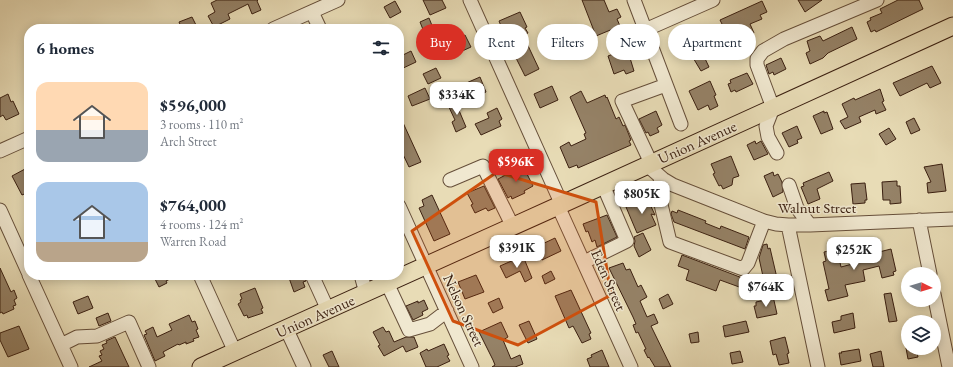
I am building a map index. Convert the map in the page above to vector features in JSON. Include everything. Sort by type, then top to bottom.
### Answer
[{"type":"main road","name":"Union Avenue","points":[[404,274],[426,266],[513,227],[953,26]]},
{"type":"main road","name":"Union Avenue","points":[[201,367],[366,293],[382,281]]},
{"type":"street","points":[[285,24],[338,0]]},
{"type":"street","name":"Eden Street","points":[[470,0],[631,367]]},
{"type":"street","points":[[634,0],[643,24]]},
{"type":"street","points":[[658,24],[712,0]]},
{"type":"street","points":[[777,153],[768,137],[766,126],[774,108],[757,65],[757,59],[763,52],[784,39],[877,0]]},
{"type":"street","points":[[312,12],[318,24]]},
{"type":"street","points":[[656,60],[681,124]]},
{"type":"street","points":[[649,164],[622,101],[666,85]]},
{"type":"street","points":[[0,151],[24,140]]},
{"type":"street","name":"Walnut Street","points":[[649,164],[661,178],[673,185],[776,224],[810,225],[953,219]]},
{"type":"street","points":[[450,180],[483,166],[513,227]]},
{"type":"street","points":[[661,178],[658,192],[670,242],[743,269],[748,263],[764,220]]},
{"type":"street","points":[[584,262],[627,241],[603,185]]},
{"type":"street","points":[[789,185],[797,208],[810,225]]},
{"type":"street","points":[[0,210],[24,264]]},
{"type":"street","name":"Nelson Street","points":[[404,217],[472,367]]},
{"type":"street","points":[[919,220],[929,267]]},
{"type":"street","points":[[788,225],[818,367]]},
{"type":"street","points":[[31,280],[71,367]]},
{"type":"street","points":[[202,280],[235,352]]},
{"type":"street","points":[[314,280],[328,310]]},
{"type":"street","points":[[362,280],[366,293]]},
{"type":"street","points":[[382,281],[408,330],[430,324],[447,311]]},
{"type":"street","points":[[937,307],[949,367]]},
{"type":"street","points":[[61,345],[77,337],[97,336],[129,322],[149,367]]},
{"type":"street","points":[[286,328],[304,367]]},
{"type":"highlighted area","points":[[497,172],[596,202],[611,295],[518,345],[453,321],[412,231]]},
{"type":"building","points":[[217,0],[258,0],[257,1],[261,10],[252,14],[248,4],[228,14],[230,19],[220,24],[212,24],[208,16],[215,12],[211,3]]},
{"type":"building","points":[[423,0],[442,0],[446,8],[430,15]]},
{"type":"building","points":[[582,0],[604,0],[609,12],[617,9],[621,17],[617,19],[619,24],[606,24],[606,32],[598,35],[598,24],[591,24]]},
{"type":"building","points":[[798,0],[822,0],[805,12]]},
{"type":"building","points":[[898,0],[919,0],[923,9],[876,32],[875,30],[871,32],[867,22],[871,20],[870,18],[882,13],[880,9]]},
{"type":"building","points":[[395,1],[401,12],[390,18],[384,7]]},
{"type":"building","points":[[762,1],[767,12],[760,15],[762,19],[750,24],[722,24],[720,20]]},
{"type":"building","points":[[520,12],[526,24],[500,24],[499,21]]},
{"type":"building","points":[[192,17],[196,24],[180,24],[179,22]]},
{"type":"building","points":[[429,18],[431,24],[421,24],[420,22]]},
{"type":"building","points":[[852,27],[857,39],[828,53],[823,58],[810,64],[806,53],[810,51],[807,41],[820,36],[823,41]]},
{"type":"building","points":[[466,37],[471,47],[466,49]]},
{"type":"building","points":[[529,48],[539,69],[525,76],[517,60],[529,60]]},
{"type":"building","points":[[411,51],[416,62],[404,68],[404,54]]},
{"type":"building","points":[[781,58],[786,69],[774,75],[773,72],[769,74],[766,65]]},
{"type":"building","points":[[609,60],[631,60],[634,71],[626,74],[624,70],[614,74]]},
{"type":"building","points":[[694,60],[706,60],[709,67],[701,71]]},
{"type":"building","points":[[932,66],[941,83],[930,88],[927,83],[900,96],[893,83]]},
{"type":"building","points":[[436,68],[441,78],[428,84],[423,74]]},
{"type":"building","points":[[747,73],[753,84],[736,92],[735,90],[731,92],[728,84],[731,83],[730,80]]},
{"type":"building","points":[[480,77],[486,92],[468,100],[464,91],[466,90],[464,84]]},
{"type":"building","points":[[710,81],[716,95],[714,96],[718,106],[710,110],[708,105],[698,110],[689,91]]},
{"type":"building","points":[[552,86],[558,100],[540,108],[534,94]]},
{"type":"building","points":[[425,88],[430,99],[412,106],[408,96]]},
{"type":"building","points":[[880,89],[884,101],[882,102],[886,110],[876,114],[875,110],[859,117],[861,122],[845,129],[840,121],[848,117],[842,104]]},
{"type":"building","points":[[581,91],[587,103],[605,95],[606,98],[607,97],[616,119],[619,117],[623,126],[625,125],[631,140],[629,141],[631,145],[578,168],[577,165],[569,168],[560,147],[569,142],[571,146],[586,139],[584,134],[586,133],[570,97]]},
{"type":"building","points":[[8,94],[11,102],[13,101],[19,114],[6,120],[3,115],[0,117],[0,98]]},
{"type":"building","points":[[457,99],[460,106],[458,108],[466,127],[456,132],[452,122],[455,120],[447,103]]},
{"type":"building","points":[[497,108],[502,119],[499,121],[501,126],[481,135],[475,124],[489,118],[487,113]]},
{"type":"building","points":[[656,111],[662,125],[657,128],[659,132],[650,136],[648,132],[646,133],[639,119]]},
{"type":"building","points":[[824,111],[824,113],[827,112],[833,129],[821,134],[813,116]]},
{"type":"building","points":[[914,118],[920,130],[911,134],[906,122]]},
{"type":"building","points":[[404,125],[421,162],[409,167],[404,156]]},
{"type":"building","points":[[797,126],[802,138],[797,140],[798,143],[789,147],[782,133]]},
{"type":"building","points":[[889,128],[896,139],[886,145],[879,134]]},
{"type":"building","points":[[755,141],[756,144],[761,141],[768,154],[754,160],[747,145]]},
{"type":"building","points":[[731,156],[739,176],[733,178],[732,185],[723,189],[721,185],[719,186],[713,174],[715,173],[711,164]]},
{"type":"building","points":[[942,164],[946,191],[928,193],[927,183],[931,182],[924,167]]},
{"type":"building","points":[[524,168],[533,186],[524,191],[525,193],[512,199],[511,196],[508,198],[498,179],[515,170],[516,172]]},
{"type":"building","points":[[24,170],[24,194],[22,195],[12,176]]},
{"type":"building","points":[[773,172],[774,176],[778,174],[782,182],[783,192],[773,197],[764,176]]},
{"type":"building","points":[[829,172],[833,181],[817,189],[820,199],[808,204],[801,187],[804,186],[803,183]]},
{"type":"building","points":[[897,181],[897,186],[900,186],[901,203],[890,204],[890,200],[883,200],[882,182]]},
{"type":"building","points":[[865,183],[867,200],[865,200],[865,203],[853,204],[851,184]]},
{"type":"building","points":[[484,186],[495,208],[488,211],[486,208],[475,213],[471,205],[473,204],[467,193]]},
{"type":"building","points":[[432,195],[450,234],[434,241],[419,208],[424,206],[422,200]]},
{"type":"building","points":[[647,198],[655,215],[651,214],[656,225],[637,233],[626,207]]},
{"type":"building","points":[[678,210],[706,221],[705,223],[720,229],[721,226],[749,237],[745,249],[674,222],[671,214],[672,211],[677,213]]},
{"type":"building","points":[[607,215],[617,237],[597,247],[595,240],[592,242],[588,231],[586,232],[583,224]]},
{"type":"building","points":[[643,233],[651,250],[639,257],[634,246],[634,237]]},
{"type":"building","points":[[555,238],[561,251],[542,260],[536,247]]},
{"type":"building","points":[[767,244],[768,249],[770,248],[777,278],[764,281],[759,258],[763,245]]},
{"type":"building","points":[[837,249],[841,267],[860,262],[859,257],[891,249],[896,271],[893,272],[894,275],[882,278],[879,266],[863,270],[865,281],[845,285],[848,296],[828,301],[825,290],[829,289],[823,262],[826,261],[824,252]]},
{"type":"building","points":[[682,255],[745,279],[742,288],[720,280],[716,291],[686,280],[689,270],[678,266]]},
{"type":"building","points":[[523,256],[532,278],[525,282],[520,271],[506,278],[500,266]]},
{"type":"building","points":[[623,263],[626,270],[630,269],[638,287],[641,285],[647,297],[640,301],[647,317],[654,314],[658,323],[651,326],[671,367],[655,367],[644,350],[646,349],[638,332],[636,333],[633,325],[636,324],[609,268]]},
{"type":"building","points":[[0,268],[11,292],[14,290],[17,298],[14,300],[16,305],[13,306],[14,309],[3,314],[2,312],[0,313]]},
{"type":"building","points":[[551,271],[555,279],[545,284],[542,276]]},
{"type":"building","points":[[476,275],[484,292],[465,299],[458,282]]},
{"type":"building","points":[[156,280],[168,280],[166,281],[167,283],[159,287]]},
{"type":"building","points":[[290,280],[306,280],[303,282],[305,287],[294,292]]},
{"type":"building","points":[[255,288],[263,308],[261,309],[263,313],[248,318],[247,315],[244,316],[238,304],[242,299],[240,294]]},
{"type":"building","points":[[571,290],[591,333],[589,334],[591,339],[582,343],[573,326],[569,328],[555,296]]},
{"type":"building","points":[[891,293],[897,321],[889,322],[884,294]]},
{"type":"building","points":[[668,294],[673,304],[663,309],[659,299]]},
{"type":"building","points":[[88,296],[93,308],[78,314],[73,302]]},
{"type":"building","points":[[773,296],[777,314],[757,318],[754,306],[756,306],[756,302]]},
{"type":"building","points":[[499,298],[503,308],[493,313],[488,303]]},
{"type":"building","points":[[424,300],[428,309],[422,312],[423,315],[413,320],[406,306]]},
{"type":"building","points":[[108,313],[111,321],[99,326],[96,318]]},
{"type":"building","points":[[853,313],[855,328],[834,333],[832,322],[841,320],[841,316]]},
{"type":"building","points":[[189,315],[192,322],[195,321],[198,329],[196,330],[199,337],[193,339],[194,341],[186,344],[186,342],[179,345],[178,344],[163,352],[165,356],[155,361],[144,335],[147,334],[145,331],[153,327],[157,337],[172,330],[169,324]]},
{"type":"building","points":[[529,321],[537,339],[528,343],[519,325]]},
{"type":"building","points":[[746,321],[749,332],[725,337],[723,326]]},
{"type":"building","points":[[501,322],[508,337],[503,340],[511,359],[520,355],[523,364],[515,367],[492,367],[495,365],[479,332]]},
{"type":"building","points":[[19,326],[29,349],[8,357],[0,340],[0,333]]},
{"type":"building","points":[[383,327],[386,332],[389,331],[394,342],[406,337],[414,337],[418,347],[406,352],[403,346],[384,356],[378,346],[380,345],[373,332]]},
{"type":"building","points":[[698,332],[699,342],[691,343],[689,334]]},
{"type":"building","points":[[115,337],[129,367],[89,367],[102,361],[99,356],[102,355],[100,351],[104,349],[102,345],[107,343],[106,341]]},
{"type":"building","points":[[785,337],[789,353],[787,354],[789,363],[779,365],[776,354],[773,355],[770,341]]},
{"type":"building","points":[[444,344],[450,361],[437,367],[426,367],[420,353],[427,349],[428,351]]},
{"type":"building","points":[[859,349],[861,361],[841,365],[839,353]]},
{"type":"building","points":[[602,350],[609,367],[590,367],[587,359],[592,357],[591,355]]},
{"type":"building","points":[[332,351],[339,367],[329,367],[323,355]]},
{"type":"building","points":[[740,351],[743,362],[732,364],[730,353]]},
{"type":"building","points":[[881,351],[884,367],[873,367],[870,354]]},
{"type":"building","points":[[907,355],[918,355],[918,357],[908,359]]}]
